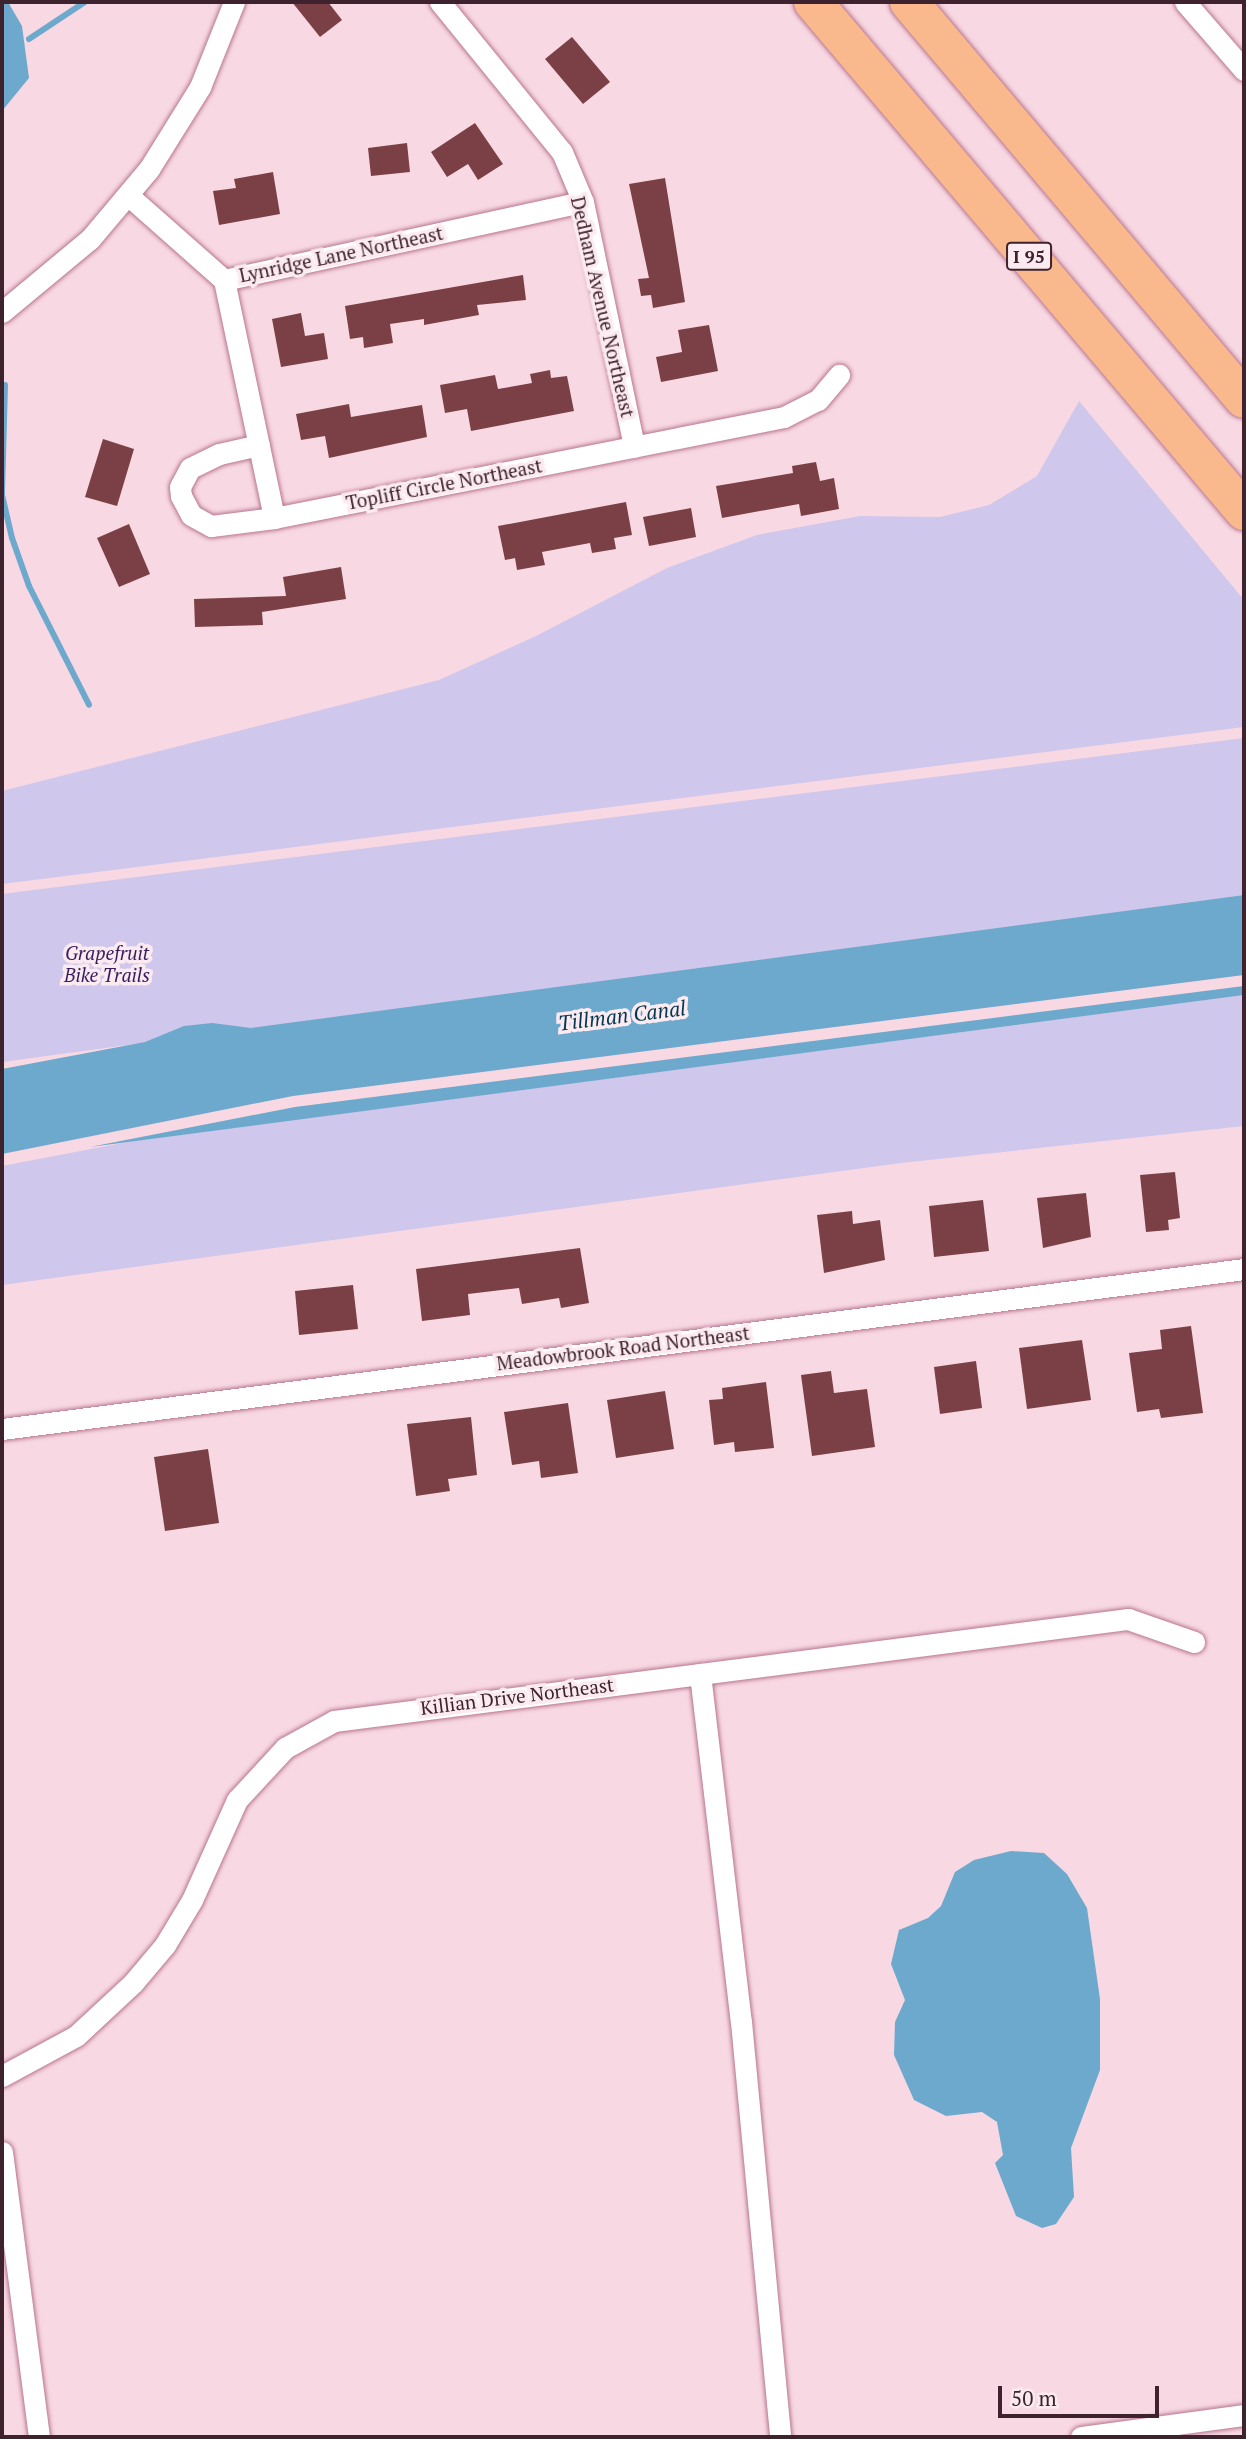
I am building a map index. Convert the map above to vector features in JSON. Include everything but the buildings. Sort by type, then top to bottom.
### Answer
[{"type":"highway","name":"I 95","points":[[813,2],[1244,511]]},
{"type":"highway","points":[[909,2],[1244,399]]},
{"type":"street","points":[[2,312],[51,275],[129,197],[176,132],[200,87],[234,2]]},
{"type":"street","name":"Dedham Avenue Northeast","points":[[440,2],[562,152],[583,202],[634,447]]},
{"type":"street","points":[[1185,2],[1244,70]]},
{"type":"street","name":"Lynridge Lane Northeast","points":[[129,197],[224,280],[583,202]]},
{"type":"street","points":[[224,280],[274,518]]},
{"type":"street","name":"Topliff Circle Northeast","points":[[258,445],[219,454],[190,468],[180,487],[181,496],[191,515],[211,527],[274,518],[784,417],[818,400],[839,374]]},
{"type":"street","name":"Meadowbrook Road Northeast","points":[[2,1429],[1244,1269]]},
{"type":"street","name":"Killian Drive Northeast","points":[[2,2076],[76,2036],[133,1983],[165,1945],[192,1900],[237,1800],[285,1748],[334,1721],[378,1712],[1128,1619],[1194,1642]]},
{"type":"street","points":[[700,1674],[741,2022],[780,2437]]},
{"type":"street","points":[[2,2152],[39,2437]]},
{"type":"street","points":[[1081,2437],[1244,2415]]},
{"type":"green space","points":[[1079,401],[1244,600],[1244,727],[2,884],[2,791],[439,680],[536,636],[667,568],[757,535],[860,516],[940,517],[989,505],[1037,476]]},
{"type":"green space","name":"Grapefruit Bike Trails","points":[[1244,738],[1244,895],[2,1062],[2,894]]},
{"type":"green space","points":[[1244,995],[1244,1126],[901,1163],[2,1285],[2,1166],[133,1141]]},
{"type":"water","points":[[2,2],[8,2],[22,26],[29,78],[2,111]]},
{"type":"water","name":"Tillman Canal","points":[[1244,895],[1244,975],[293,1096],[2,1154],[2,1069],[145,1042],[184,1026],[212,1023],[251,1028]]},
{"type":"water","points":[[1244,986],[1244,995],[90,1147],[295,1107]]},
{"type":"water","points":[[1011,1851],[1044,1853],[1067,1874],[1087,1908],[1100,1999],[1100,2070],[1071,2148],[1074,2197],[1056,2224],[1042,2228],[1016,2216],[995,2163],[1003,2155],[997,2122],[982,2112],[946,2116],[914,2100],[894,2055],[895,2022],[905,2000],[891,1964],[899,1930],[928,1918],[941,1906],[955,1872],[974,1860]]},
{"type":"waterway","points":[[29,39],[85,2]]},
{"type":"waterway","points":[[5,385],[2,495],[12,538],[29,586],[89,705]]}]
